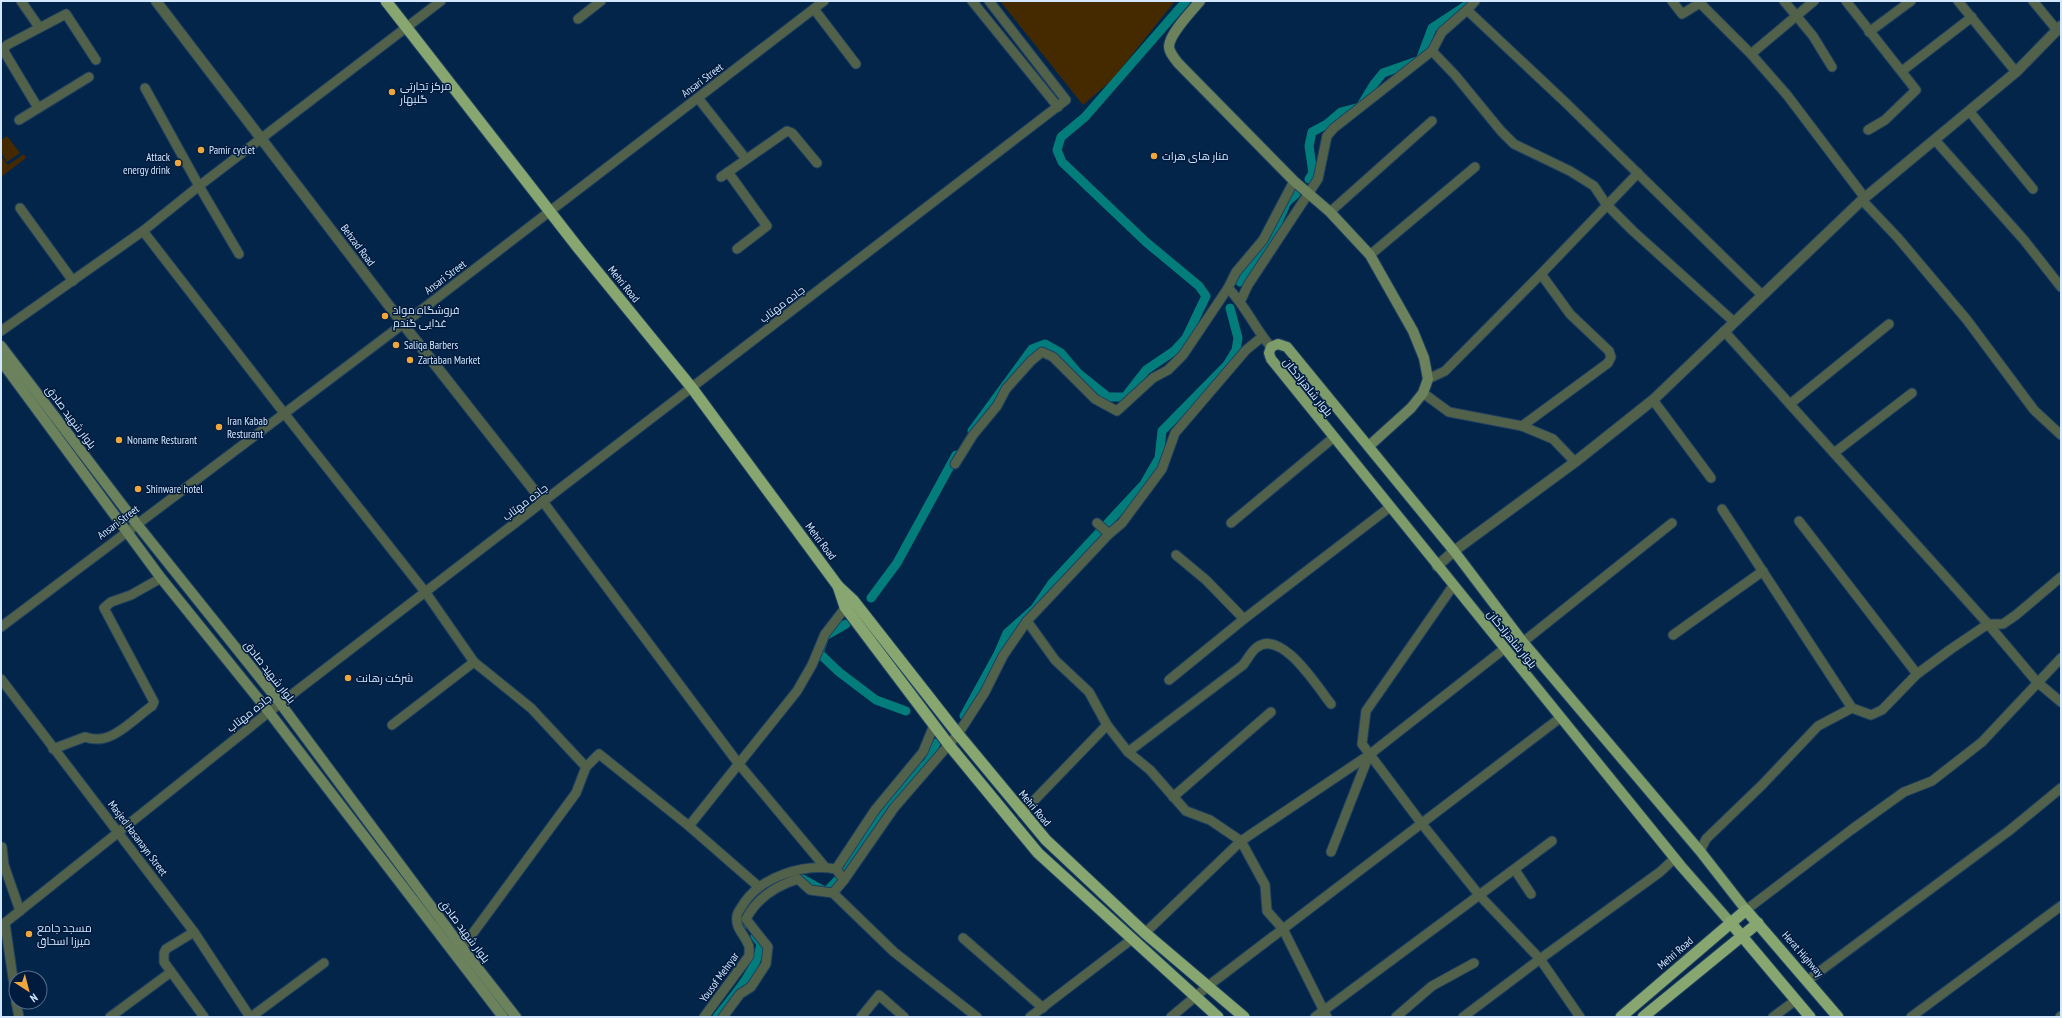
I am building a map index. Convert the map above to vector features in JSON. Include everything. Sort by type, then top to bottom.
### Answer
[{"type":"highway","name":"Mehri Road","points":[[386,1],[550,212],[692,388],[838,586],[853,600],[1022,813],[1046,840],[1145,932],[1244,1017]]},
{"type":"highway","name":"Mehri Road","points":[[838,586],[845,607],[949,745],[1038,853],[1197,996],[1218,1017]]},
{"type":"highway","name":"Mehri Road","points":[[1621,1017],[1730,922],[1746,910]]},
{"type":"highway","name":"Herat Highway","points":[[1746,910],[1808,980],[1838,1017]]},
{"type":"highway","points":[[1730,922],[1810,1017]]},
{"type":"highway","points":[[1643,1017],[1758,922]]},
{"type":"main road","points":[[1200,1],[1172,36],[1169,46],[1171,53],[1178,63],[1294,181],[1330,212],[1370,255],[1413,331],[1424,358],[1428,379],[1423,393],[1411,408],[1369,446]]},
{"type":"main road","name":"بلوار شاهزادگان","points":[[1730,922],[1675,858],[1560,718],[1333,438],[1271,360],[1269,353],[1271,346],[1278,344],[1287,347],[1454,551],[1523,642],[1700,851],[1746,910]]},
{"type":"main road","name":"بلوار شهید صادق","points":[[1,346],[136,523],[280,704],[462,948],[516,1017]]},
{"type":"main road","name":"بلوار شهید صادق","points":[[1,361],[161,578],[269,712],[503,1017]]},
{"type":"street","points":[[21,1],[39,27]]},
{"type":"street","name":"Behzad Road","points":[[156,1],[403,324],[544,502]]},
{"type":"street","points":[[1,331],[143,231],[261,138],[441,1]]},
{"type":"street","points":[[578,19],[601,1]]},
{"type":"street","name":"Ansari Street","points":[[1,627],[136,523],[403,324],[824,1]]},
{"type":"street","points":[[972,1],[1058,107]]},
{"type":"street","name":"جاده مهتاب","points":[[3,924],[269,712],[426,593],[1066,100],[989,1]]},
{"type":"street","points":[[1241,300],[1248,285],[1318,179],[1327,136],[1334,128],[1432,51],[1442,32],[1475,1]]},
{"type":"street","points":[[1672,1],[1682,14],[1700,2],[1751,54],[1787,95],[1863,199],[1967,320],[2034,410],[2061,436]]},
{"type":"street","points":[[1784,1],[1813,36],[1832,67]]},
{"type":"street","points":[[1751,54],[1814,1]]},
{"type":"street","points":[[1846,1],[1916,90],[1885,120],[1868,130]]},
{"type":"street","points":[[1869,32],[1911,1]]},
{"type":"street","points":[[1958,1],[2016,72]]},
{"type":"street","points":[[1437,566],[1454,551],[1575,462],[1653,400],[1733,321],[1863,199],[1970,112],[2016,72],[2059,28],[2033,1]]},
{"type":"street","points":[[814,9],[856,64]]},
{"type":"street","points":[[1467,10],[1638,173],[1762,295]]},
{"type":"street","points":[[38,108],[4,53],[4,48],[39,27],[66,14],[96,60]]},
{"type":"street","points":[[1902,71],[1972,17]]},
{"type":"street","points":[[1432,51],[1455,75],[1501,131],[1514,144],[1570,170],[1594,186],[1606,204],[1633,231],[1733,321]]},
{"type":"street","points":[[19,120],[89,77]]},
{"type":"street","points":[[145,88],[199,186],[239,254]]},
{"type":"street","points":[[698,98],[746,159]]},
{"type":"street","points":[[1970,112],[2034,189]]},
{"type":"street","points":[[1330,212],[1432,121]]},
{"type":"street","points":[[736,248],[767,226],[725,175],[787,131],[792,133],[817,162]]},
{"type":"street","points":[[1935,140],[2024,240],[2061,287]]},
{"type":"street","points":[[1370,255],[1475,167]]},
{"type":"street","points":[[1428,379],[1445,371],[1606,204],[1638,173]]},
{"type":"street","points":[[954,464],[973,435],[997,406],[1006,389],[1031,361],[1042,352],[1053,358],[1095,399],[1117,411],[1153,378],[1168,370],[1183,355],[1228,288],[1236,272],[1263,240],[1294,181]]},
{"type":"street","points":[[20,208],[72,281]]},
{"type":"street","points":[[143,231],[284,414],[426,593],[474,662],[531,708],[586,767]]},
{"type":"street","points":[[1522,426],[1608,363],[1611,356],[1609,351],[1570,314],[1540,274]]},
{"type":"street","points":[[1228,288],[1241,300],[1262,337],[1271,346]]},
{"type":"street","points":[[1790,404],[1889,324]]},
{"type":"street","points":[[1724,330],[1988,624],[2037,682],[2061,702]]},
{"type":"street","points":[[833,893],[844,880],[894,808],[958,734],[985,692],[1004,656],[1027,621],[1109,534],[1122,524],[1162,469],[1175,433],[1246,350],[1262,337]]},
{"type":"street","points":[[1423,393],[1449,412],[1522,426],[1553,439],[1575,462]]},
{"type":"street","points":[[1834,453],[1912,393]]},
{"type":"street","points":[[1653,400],[1711,478]]},
{"type":"street","points":[[1231,523],[1333,438]]},
{"type":"street","points":[[544,502],[738,763],[825,867]]},
{"type":"street","points":[[1169,680],[1244,619],[1390,507]]},
{"type":"street","points":[[1722,509],[1852,708],[1871,715],[1882,710],[1918,674],[1988,624],[2002,624],[2016,616],[2061,577]]},
{"type":"street","points":[[1799,520],[1918,674]]},
{"type":"street","points":[[1097,523],[1109,534]]},
{"type":"street","points":[[1523,642],[1672,524]]},
{"type":"street","points":[[1176,555],[1206,580],[1244,619]]},
{"type":"street","points":[[1673,635],[1763,571]]},
{"type":"street","points":[[53,749],[85,737],[93,740],[111,736],[124,728],[152,706],[154,702],[104,608],[110,602],[131,595],[161,578]]},
{"type":"street","points":[[1453,586],[1366,711],[1362,744],[1422,824],[1480,896],[1540,959],[1580,1017]]},
{"type":"street","points":[[689,826],[796,691],[812,665],[825,634],[845,607],[853,600]]},
{"type":"street","points":[[1027,621],[1055,660],[1089,692],[1107,726],[1128,752],[1150,770],[1186,811],[1210,820],[1241,841],[1265,885],[1267,911],[1283,929],[1325,1014]]},
{"type":"street","points":[[1128,752],[1243,665],[1256,648],[1263,644],[1270,644],[1284,649],[1295,658],[1330,704]]},
{"type":"street","points":[[1145,932],[1241,841],[1369,755],[1504,649]]},
{"type":"street","points":[[1746,910],[1851,830],[1904,792],[1932,781],[1982,742],[2061,658]]},
{"type":"street","points":[[392,725],[474,662]]},
{"type":"street","name":"Masjed Hasanayn Street","points":[[1,679],[194,932],[251,1017]]},
{"type":"street","points":[[1700,851],[1706,839],[1762,785],[1818,726],[1852,708]]},
{"type":"street","points":[[1173,797],[1271,712]]},
{"type":"street","points":[[1171,1017],[1208,986],[1560,718]]},
{"type":"street","points":[[844,880],[836,869],[875,810],[923,752],[934,725]]},
{"type":"street","points":[[1022,813],[1107,726]]},
{"type":"street","points":[[462,948],[576,793],[586,767],[599,754],[689,826],[760,887]]},
{"type":"street","points":[[1331,852],[1369,755]]},
{"type":"street","points":[[1808,980],[2010,830],[2061,788]]},
{"type":"street","points":[[1315,1017],[1325,1014],[1552,841]]},
{"type":"street","points":[[2,847],[4,865],[20,911]]},
{"type":"street","points":[[1463,1017],[1660,872],[1675,858]]},
{"type":"street","name":"Yousof Mehryar","points":[[704,1017],[749,956],[749,945],[737,925],[737,914],[747,899],[760,887],[787,873],[825,867],[836,869]]},
{"type":"street","points":[[1515,870],[1531,894]]},
{"type":"street","points":[[723,1017],[740,994],[751,987],[766,964],[768,947],[746,919],[753,906],[780,884],[798,879],[810,890],[833,893],[894,952],[977,1017]]},
{"type":"street","points":[[1911,1017],[2061,906]]},
{"type":"street","points":[[3,924],[11,970]]},
{"type":"street","points":[[194,932],[166,949],[164,953],[164,962],[204,1017]]},
{"type":"street","points":[[962,938],[1043,1008]]},
{"type":"street","points":[[1030,1017],[1132,939]]},
{"type":"street","points":[[251,1017],[324,963]]},
{"type":"street","points":[[1396,1017],[1432,986],[1474,963]]},
{"type":"street","points":[[110,1017],[171,972]]},
{"type":"street","points":[[860,1017],[879,995],[904,1017]]},
{"type":"street","points":[[1773,1017],[1796,1000]]},
{"type":"shaded area","points":[[1000,1],[1175,1],[1112,80],[1083,105]]},
{"type":"shaded area","points":[[7,136],[20,153],[7,162],[1,153],[1,140]]},
{"type":"shaded area","points":[[24,154],[26,158],[1,177],[1,156],[8,165]]},
{"type":"waterway","points":[[972,431],[1032,349],[1045,344],[1061,353],[1078,373],[1108,397],[1125,397],[1146,370],[1174,351],[1186,338],[1206,296],[1199,286],[1146,242],[1062,162],[1057,150],[1061,137],[1085,117],[1186,1]]},
{"type":"waterway","points":[[1309,179],[1313,173],[1309,146],[1312,132],[1327,124],[1341,112],[1360,107],[1374,84],[1383,73],[1420,60],[1432,28],[1470,3]]},
{"type":"waterway","points":[[1240,282],[1245,273],[1274,237],[1278,222],[1287,202],[1296,194]]},
{"type":"waterway","points":[[964,716],[998,654],[1007,633],[1035,608],[1052,583],[1144,484],[1159,458],[1162,431],[1227,365],[1236,350],[1238,338],[1230,308]]},
{"type":"waterway","points":[[871,598],[897,563],[956,455]]},
{"type":"waterway","points":[[846,624],[825,636],[819,653],[839,672],[876,700],[906,711]]},
{"type":"waterway","points":[[929,761],[936,743]]},
{"type":"waterway","points":[[746,924],[742,918],[749,903],[779,880],[797,876],[826,892],[848,869],[855,853],[875,820],[909,779],[933,758]]},
{"type":"waterway","points":[[717,1017],[744,983],[754,964],[761,944],[755,936]]},
{"type":"place","name":"مرکز تجارتی گلبهار","points":[[392,92]]},
{"type":"place","name":"Pamir cyclet","points":[[201,150]]},
{"type":"place","name":"منار های هرات","points":[[1154,156]]},
{"type":"place","name":"Attack energy drink","points":[[178,163]]},
{"type":"place","name":"فروشگاه مواد غذایی گندم","points":[[385,316]]},
{"type":"place","name":"Saliqa Barbers","points":[[396,345]]},
{"type":"place","name":"Zartaban Market","points":[[410,360]]},
{"type":"place","name":"Iran Kabab Resturant","points":[[219,427]]},
{"type":"place","name":"Noname Resturant","points":[[119,440]]},
{"type":"place","name":"Shinware hotel","points":[[138,489]]},
{"type":"place","name":"شرکت رهانت","points":[[348,678]]},
{"type":"place","name":"مسجد جامع میرزا اسحاق","points":[[29,934]]}]
